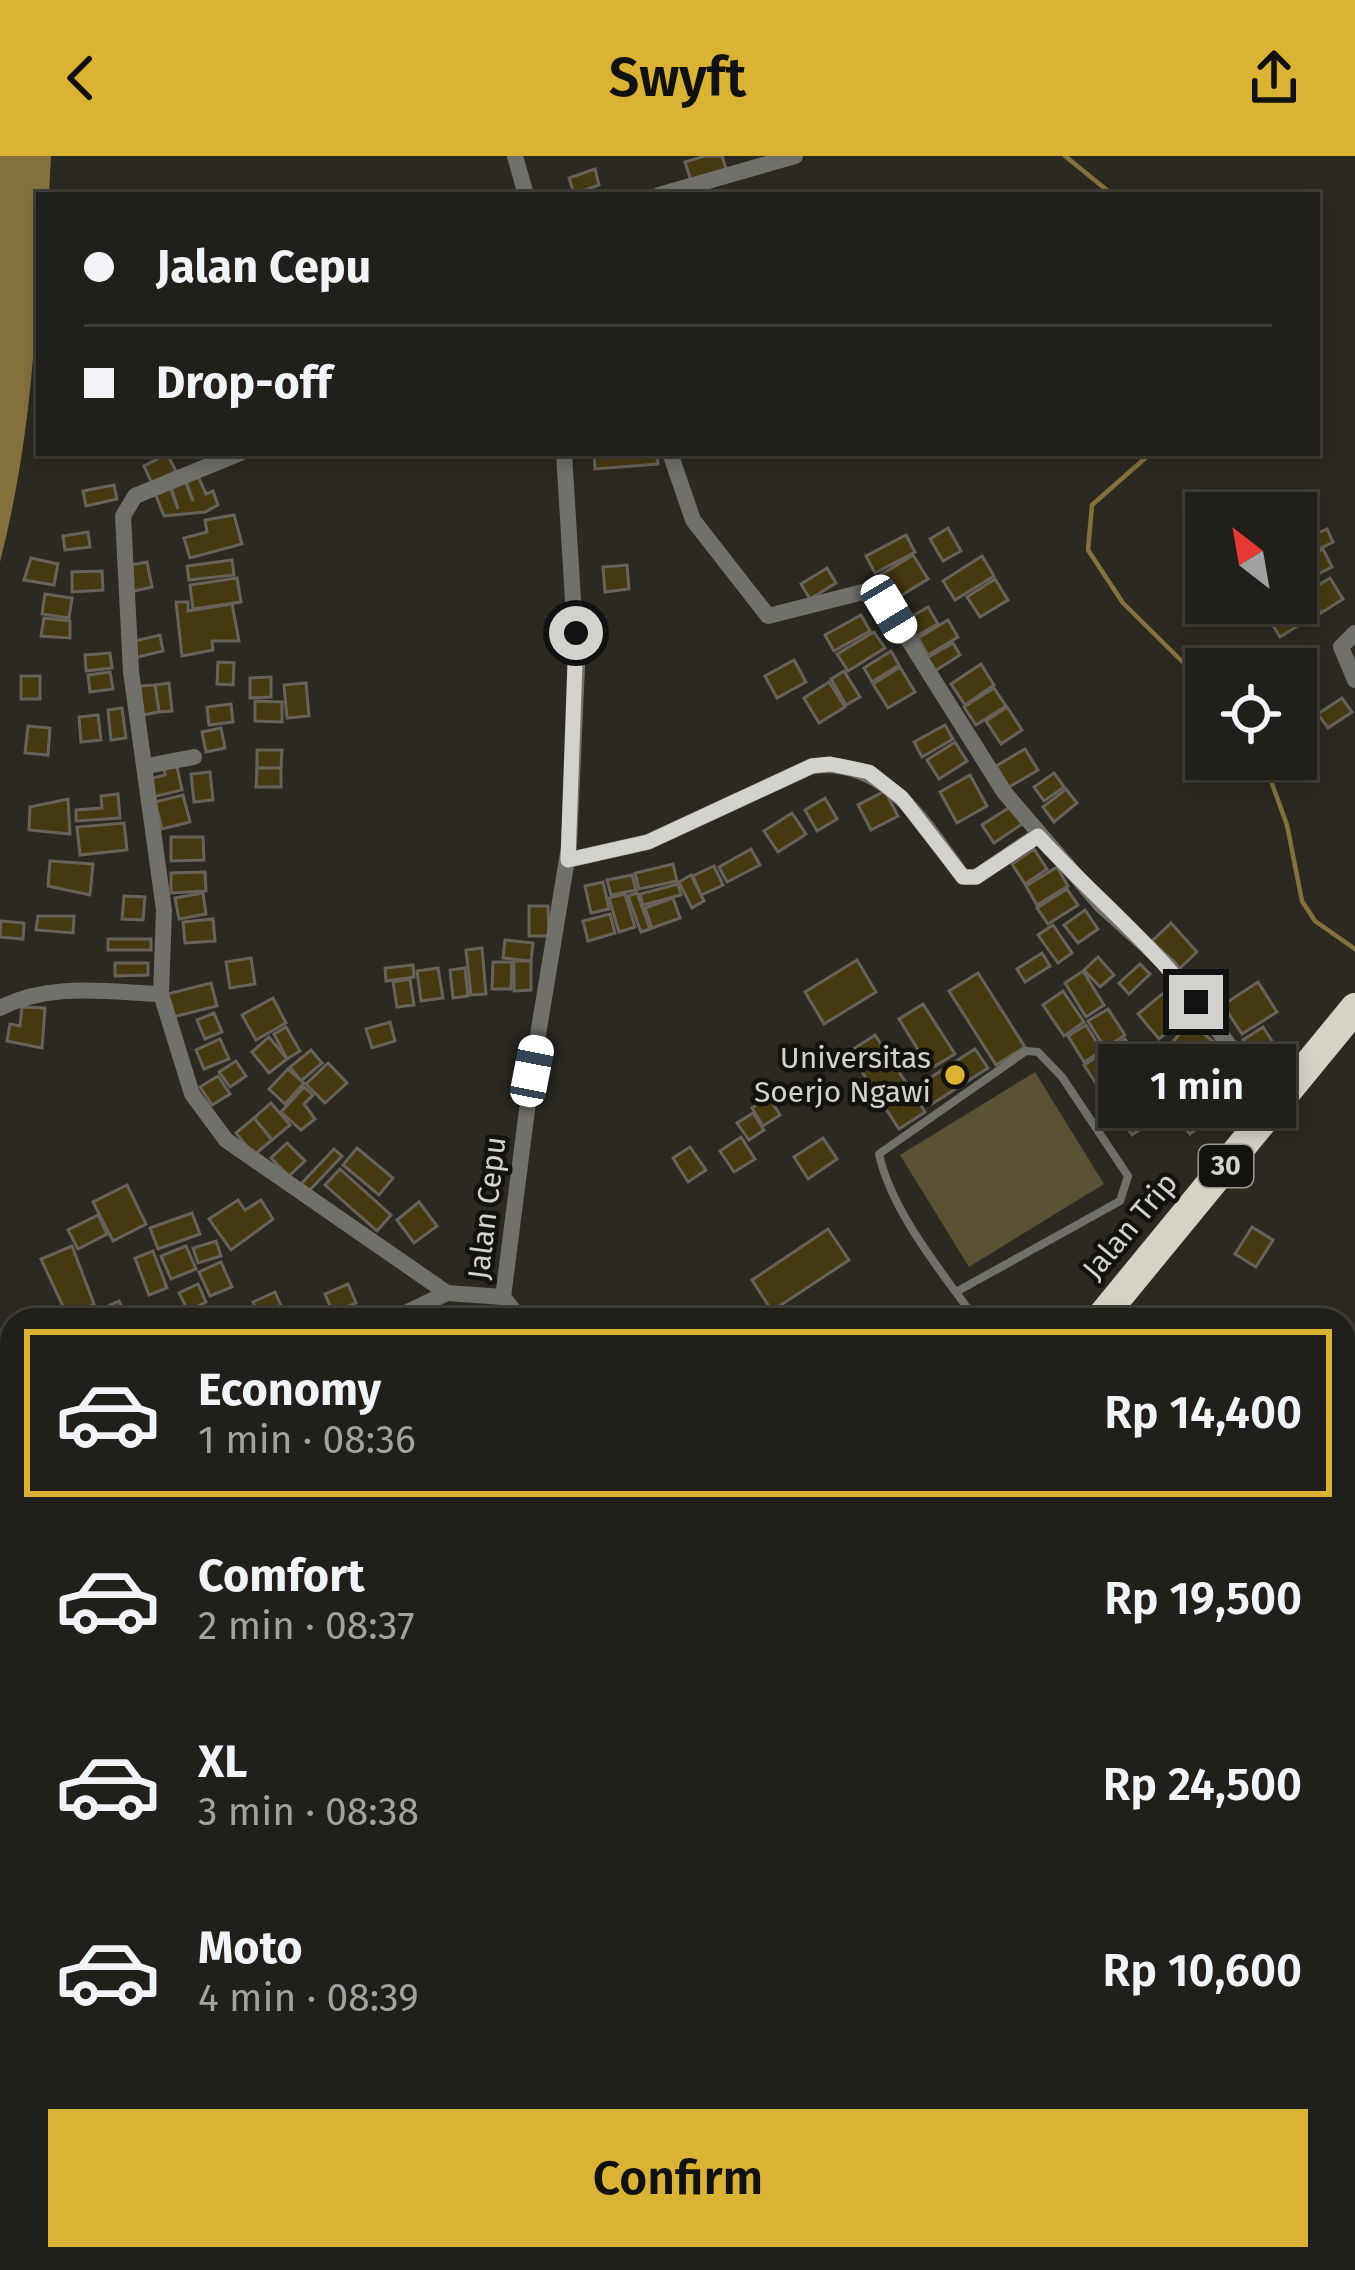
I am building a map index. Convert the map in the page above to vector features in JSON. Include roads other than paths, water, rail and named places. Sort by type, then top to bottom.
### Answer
[{"type":"highway","name":"Jalan Trip","points":[[1109,1308],[1354,1009]]},
{"type":"street","points":[[515,156],[525,192]]},
{"type":"street","points":[[669,192],[795,156]]},
{"type":"street","points":[[233,456],[135,496],[125,506],[123,592],[164,910],[161,994],[192,1094],[226,1140],[447,1293]]},
{"type":"street","name":"Jalan Cepu","points":[[512,1308],[503,1297],[532,1071],[568,860],[577,666],[563,456]]},
{"type":"street","points":[[671,456],[693,520],[768,616],[863,592],[889,609],[965,737],[1038,836],[1101,905],[1152,946],[1275,1106]]},
{"type":"street","points":[[1355,633],[1341,647],[1355,680]]},
{"type":"street","points":[[147,766],[194,757]]},
{"type":"street","points":[[568,860],[648,842],[812,766],[830,764],[869,772],[902,798],[963,877],[976,877],[1038,836]]},
{"type":"street","points":[[0,1008],[35,994],[68,990],[161,994]]},
{"type":"street","points":[[416,1308],[447,1293],[503,1297]]},
{"type":"lane","points":[[956,1292],[1120,1201],[1128,1188],[1128,1176],[1115,1156],[1062,1077],[1038,1052],[1026,1051],[879,1154],[883,1171],[956,1292],[967,1308]]},
{"type":"waterway","points":[[1065,156],[1109,192]]},
{"type":"waterway","points":[[1148,456],[1092,505],[1088,550],[1123,603],[1185,664]]},
{"type":"waterway","points":[[1271,780],[1287,825],[1302,901],[1315,921],[1355,949]]},
{"type":"place","name":"Universitas Soerjo Ngawi","points":[[955,1075]]}]
